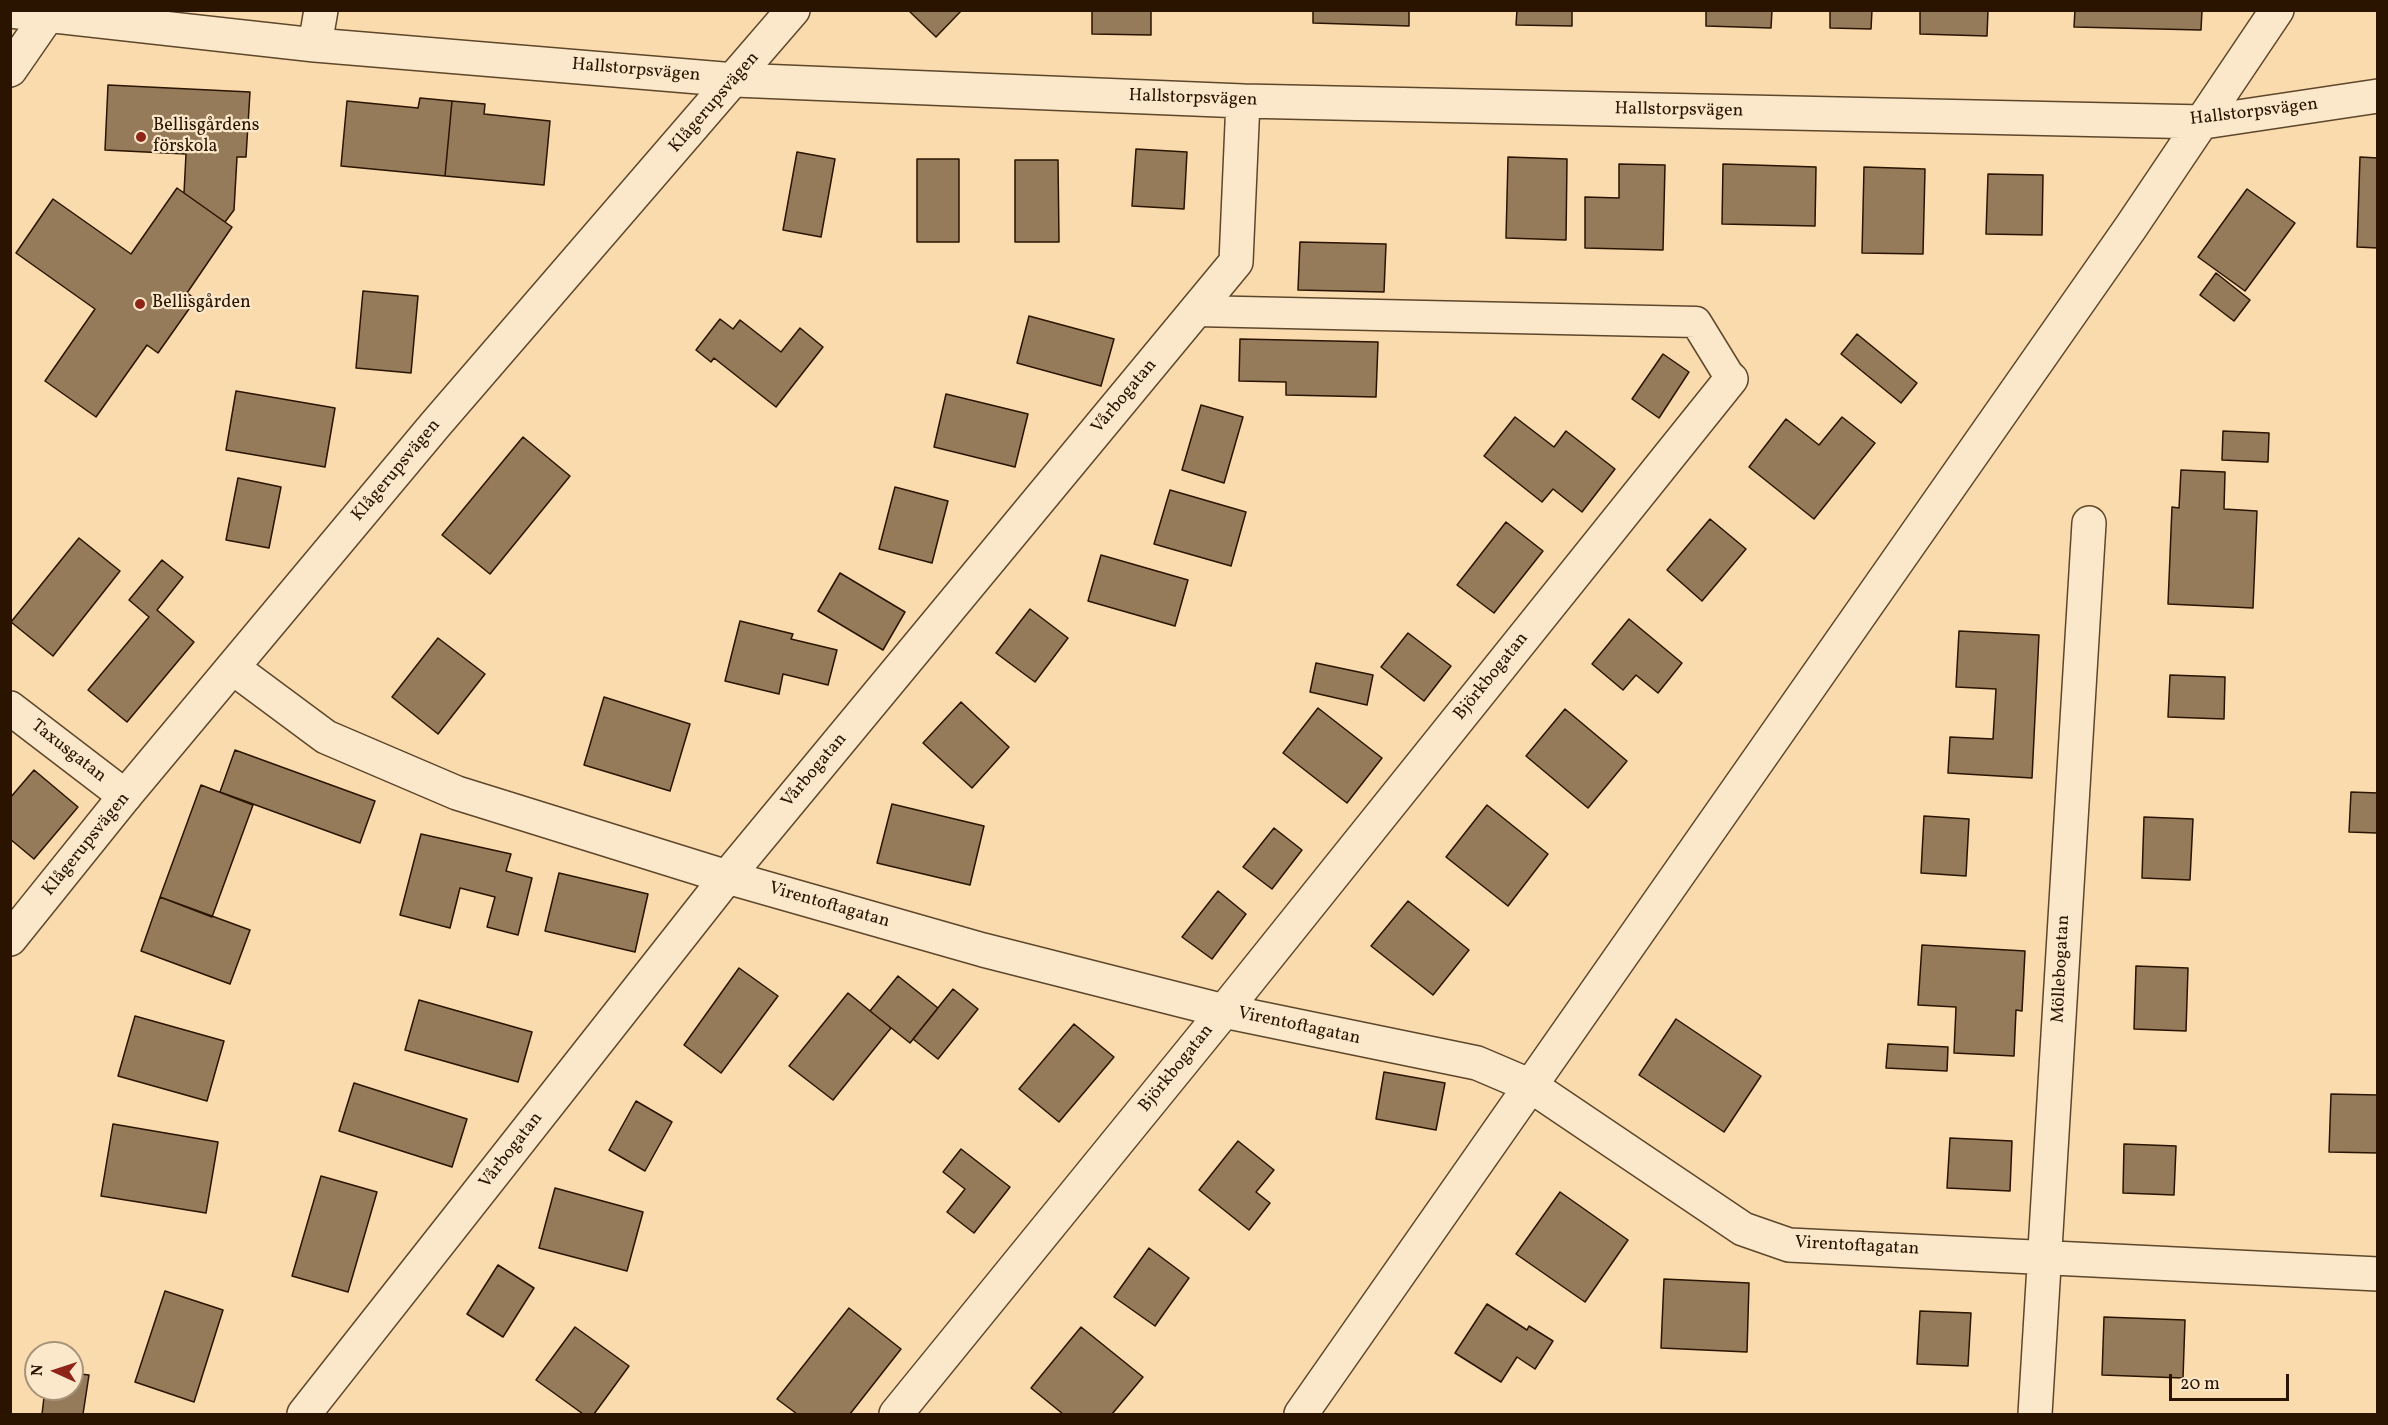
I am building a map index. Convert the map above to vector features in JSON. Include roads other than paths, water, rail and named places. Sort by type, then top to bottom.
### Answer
[{"type":"street","points":[[315,45],[321,10]]},
{"type":"street","name":"Klågerupsvägen","points":[[10,939],[125,796],[435,425],[735,80],[793,10]]},
{"type":"street","points":[[1301,1414],[2204,122],[2277,10]]},
{"type":"street","name":"Hallstorpsvägen","points":[[10,11],[315,45],[735,80],[1243,101],[2204,122],[2378,96]]},
{"type":"street","points":[[10,70],[48,15]]},
{"type":"street","name":"Vårbogatan","points":[[304,1414],[727,877],[1236,262],[1243,101]]},
{"type":"street","name":"Björkbogatan","points":[[896,1414],[1224,1011],[1731,380],[1696,322],[1196,311]]},
{"type":"street","name":"Möllebogatan","points":[[2035,1414],[2089,523]]},
{"type":"street","name":"Virentoftagatan","points":[[233,668],[326,737],[456,792],[727,877],[983,950],[1224,1011],[1477,1063],[1531,1086],[1743,1229],[1789,1245],[2378,1274]]},
{"type":"street","name":"Taxusgatan","points":[[10,708],[125,796]]},
{"type":"place","name":"Bellisgårdens förskola","points":[[141,137]]},
{"type":"place","name":"Bellisgården","points":[[140,304]]}]
